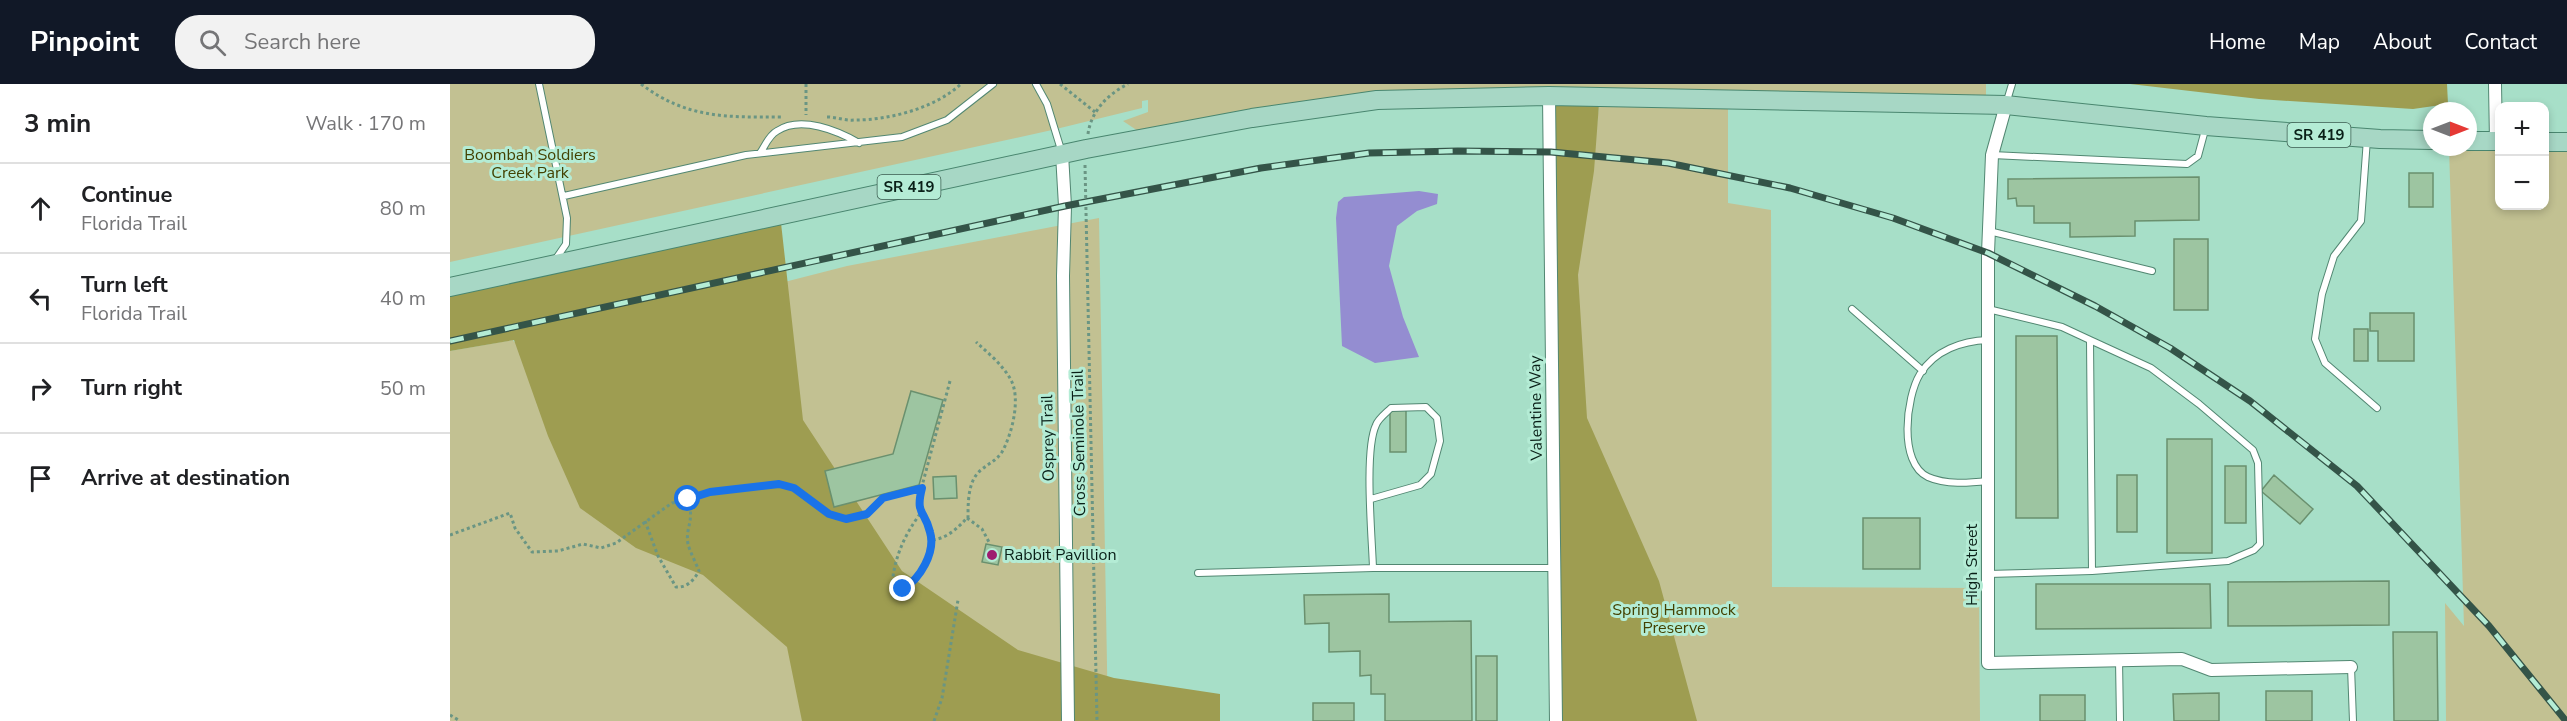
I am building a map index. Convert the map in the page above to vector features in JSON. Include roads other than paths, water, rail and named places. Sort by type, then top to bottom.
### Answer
[{"type":"main road","name":"SR 419","points":[[450,286],[1062,154],[1320,107],[1377,100],[1549,96],[2006,105],[2206,126],[2367,138],[2423,140]]},
{"type":"main road","points":[[2477,141],[2495,141]]},
{"type":"main road","points":[[2549,142],[2567,142]]},
{"type":"street","points":[[2495,84],[2496,102]]},
{"type":"street","name":"Valentine Way","points":[[1549,96],[1556,721]]},
{"type":"street","name":"High Street","points":[[2006,105],[1992,155],[1989,231],[1988,663],[2182,659],[2211,670],[2351,667]]},
{"type":"street","name":"Osprey Trail","points":[[1062,154],[1065,206],[1063,276],[1068,721]]},
{"type":"lane","points":[[539,84],[564,197],[567,239],[561,254],[552,263]]},
{"type":"lane","points":[[564,197],[759,153],[894,139],[930,129],[958,113],[993,84]]},
{"type":"lane","points":[[1036,84],[1047,104],[1062,154]]},
{"type":"lane","points":[[2006,105],[2012,84]]},
{"type":"lane","points":[[759,153],[773,134],[790,126],[827,127],[860,143]]},
{"type":"lane","points":[[1992,155],[2187,164],[2198,156],[2206,126]]},
{"type":"lane","points":[[2367,138],[2361,221],[2334,256],[2322,294],[2315,339],[2325,363],[2377,408]]},
{"type":"lane","points":[[1989,231],[2152,271]]},
{"type":"lane","points":[[1852,309],[1923,371]]},
{"type":"lane","points":[[1988,309],[2062,327],[2151,368],[2199,404],[2253,450],[2258,463],[2260,544],[2254,550],[2228,561],[2092,571],[1988,574]]},
{"type":"lane","points":[[1988,340],[1970,341],[1946,349],[1923,371],[1910,405],[1907,440],[1916,466],[1926,476],[1942,481],[1988,481]]},
{"type":"lane","points":[[2090,340],[2092,571]]},
{"type":"lane","points":[[1371,498],[1420,485],[1431,474],[1440,441],[1437,418],[1426,407],[1391,408],[1376,423],[1371,440],[1371,498],[1373,568]]},
{"type":"lane","points":[[1197,573],[1373,568],[1554,568]]},
{"type":"lane","points":[[2119,660],[2120,721]]},
{"type":"lane","points":[[2351,667],[2353,721]]},
{"type":"railway","points":[[450,341],[1065,206],[1261,168],[1369,153],[1458,151],[1551,152],[1668,163],[1790,188],[1893,218],[1988,253],[2095,306],[2170,348],[2250,401],[2357,486],[2489,626],[2566,721]]},
{"type":"place","name":"Rabbit Pavillion","points":[[992,555]]},
{"type":"park label","name":"Boombah Soldiers Creek Park","points":[[530,164]]},
{"type":"park label","name":"Spring Hammock Preserve","points":[[1674,619]]}]
